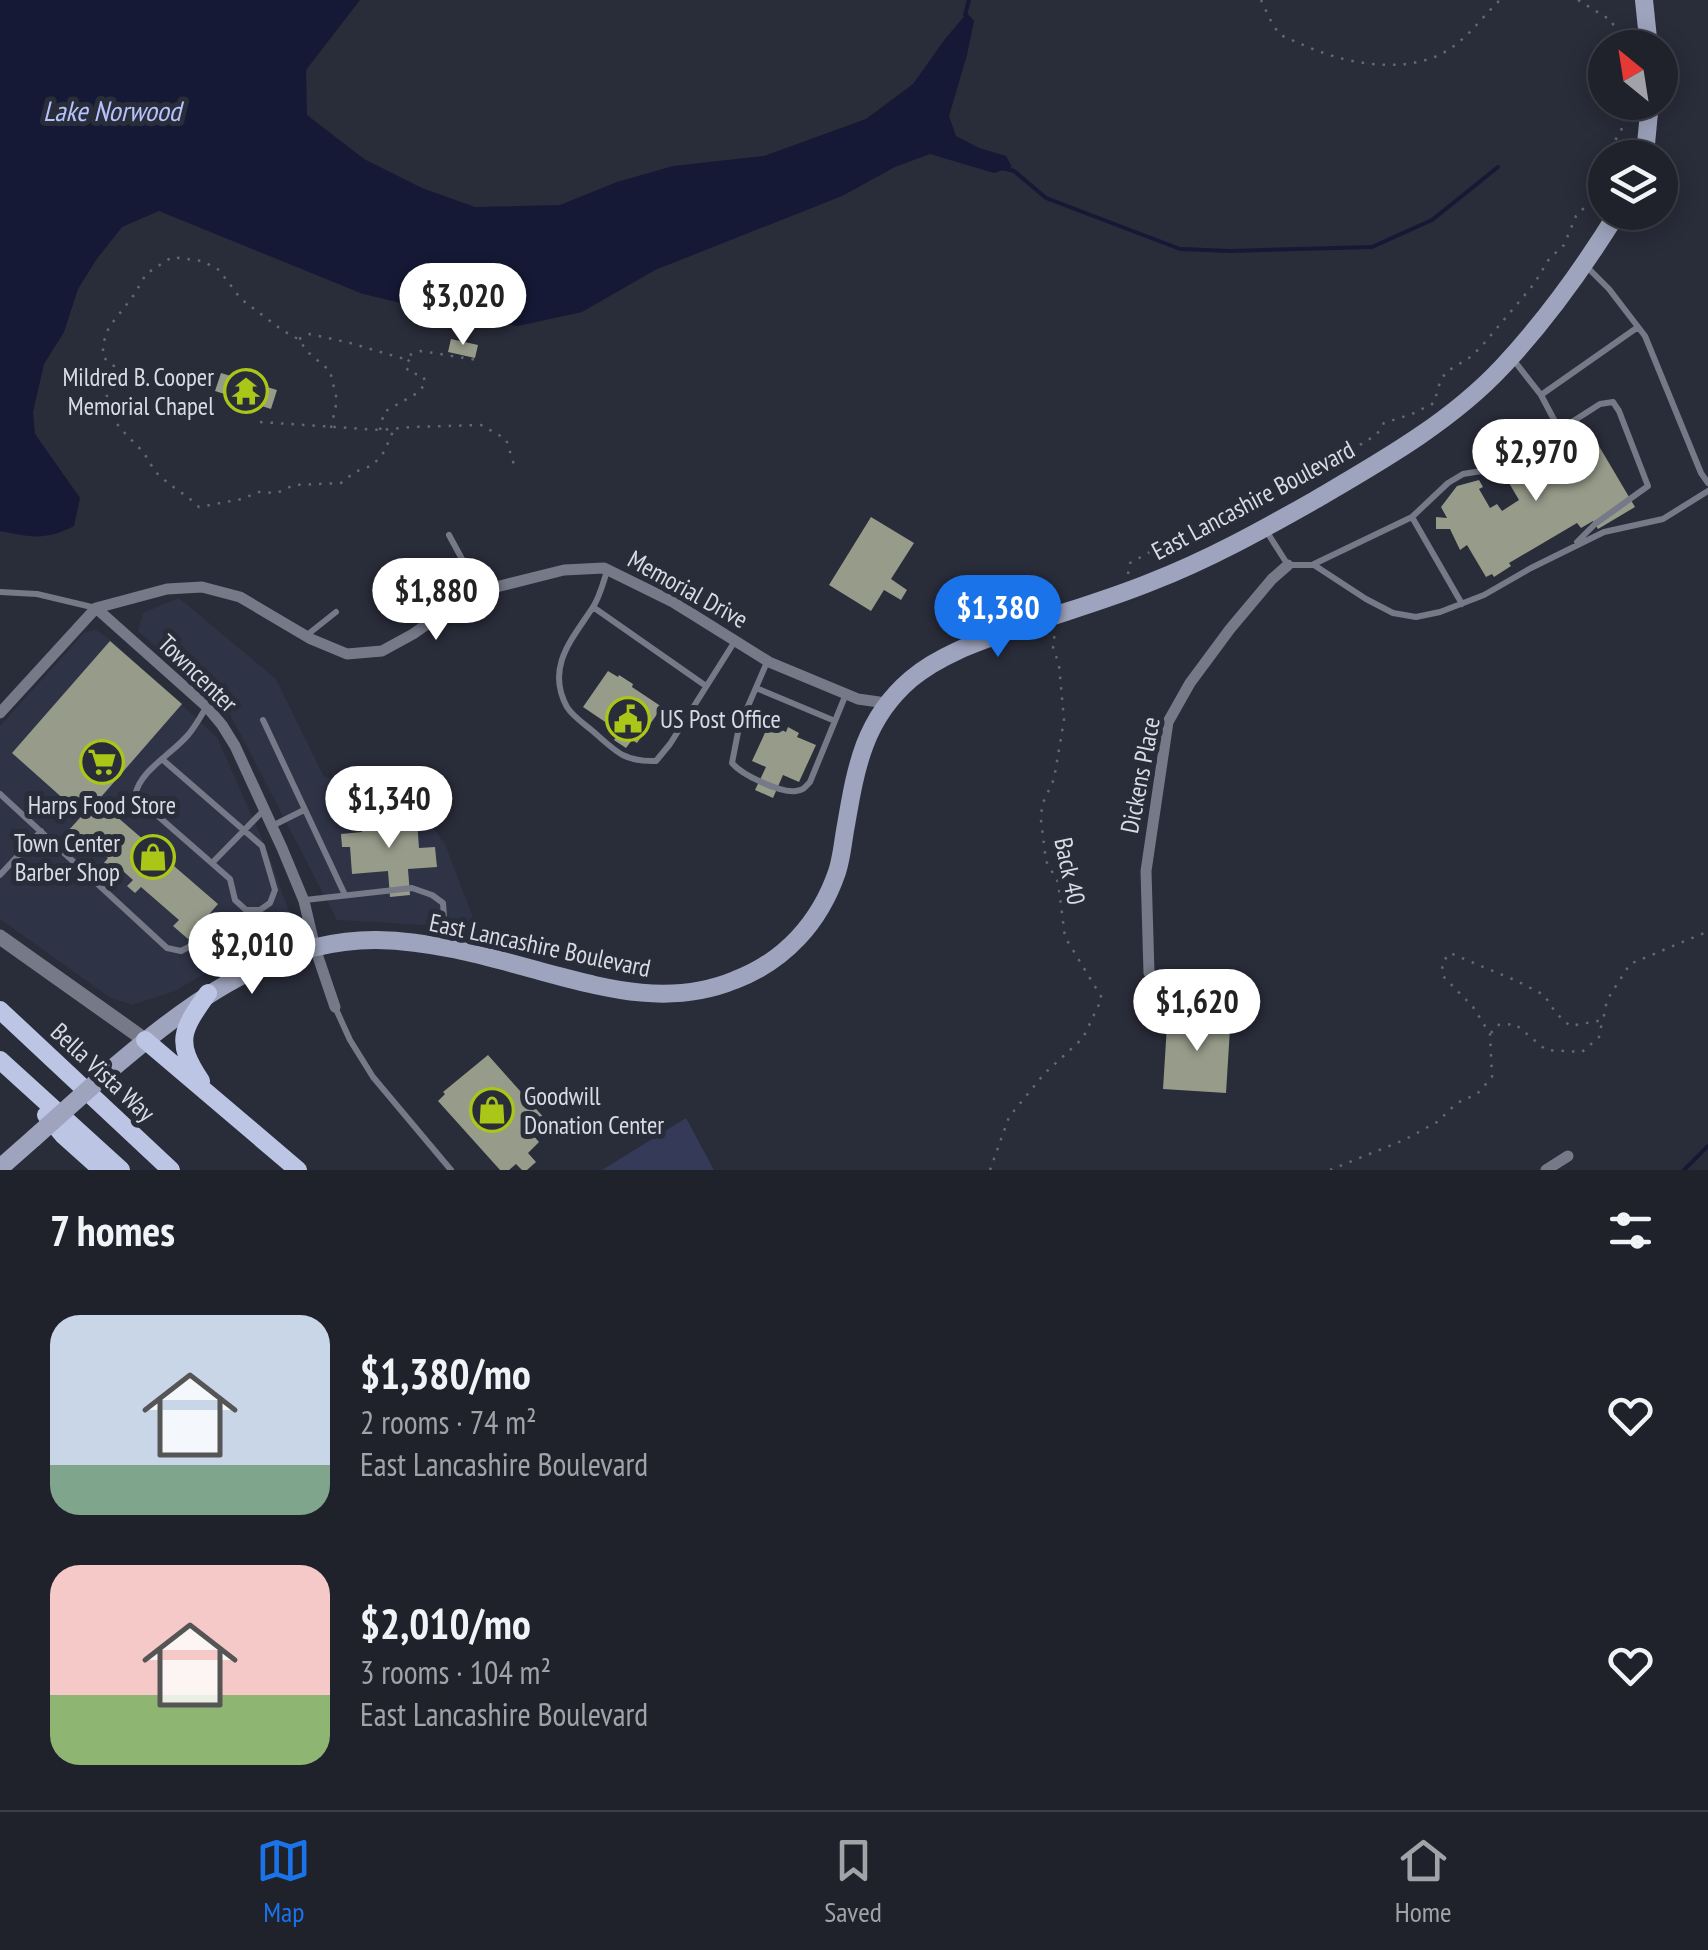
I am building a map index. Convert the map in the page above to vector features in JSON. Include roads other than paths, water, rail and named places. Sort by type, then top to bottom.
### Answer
[{"type":"main road","points":[[1644,0],[1647,30]]},
{"type":"main road","name":"East Lancashire Boulevard","points":[[0,1168],[145,1040],[208,994],[280,958],[315,948],[375,940],[468,951],[606,989],[657,996],[696,993],[767,966],[795,943],[826,900],[838,868],[854,778],[866,740],[886,703],[913,678],[945,656],[989,638],[1197,562],[1363,472],[1449,414],[1511,357],[1585,265],[1607,230]]},
{"type":"main road","points":[[208,994],[188,1022],[182,1039],[192,1067],[213,1098]]},
{"type":"main road","name":"Bella Vista Way","points":[[0,1010],[171,1170]]},
{"type":"main road","points":[[145,1040],[298,1170]]},
{"type":"main road","points":[[0,1060],[64,1135],[102,1170]]},
{"type":"main road","points":[[0,1060],[121,1170]]},
{"type":"street","name":"Dickens Place","points":[[1149,973],[1146,871],[1168,722],[1190,683],[1230,629],[1288,565]]},
{"type":"street","name":"Memorial Drive","points":[[96,608],[167,589],[202,587],[240,597],[306,636],[347,654],[382,651],[484,590],[564,570],[607,569],[673,602],[767,661],[858,699],[886,703]]},
{"type":"street","name":"Towncenter","points":[[96,608],[207,706],[235,746],[303,900],[335,1008]]},
{"type":"street","points":[[0,713],[96,608]]},
{"type":"street","points":[[0,936],[145,1040]]},
{"type":"street","points":[[1546,1170],[1568,1156]]},
{"type":"lane","points":[[1585,265],[1644,336],[1708,483]]},
{"type":"lane","points":[[1541,394],[1638,327]]},
{"type":"lane","points":[[1511,357],[1541,394],[1560,430]]},
{"type":"lane","points":[[1264,528],[1288,565],[1314,565],[1412,518],[1463,474],[1500,468],[1600,404],[1613,402],[1648,486],[1595,524],[1572,548]]},
{"type":"lane","points":[[1314,565],[1393,613],[1416,617],[1462,604],[1604,532],[1663,519],[1708,491]]},
{"type":"lane","points":[[1412,518],[1462,604]]},
{"type":"lane","points":[[449,534],[474,595]]},
{"type":"lane","points":[[607,569],[593,607],[570,639],[560,664],[560,690],[568,710],[620,756],[637,762],[656,761],[735,640]]},
{"type":"lane","points":[[0,592],[37,594],[96,608]]},
{"type":"lane","points":[[593,607],[706,686]]},
{"type":"lane","points":[[306,636],[336,612]]},
{"type":"lane","points":[[767,661],[739,727],[732,764],[740,772],[782,790],[796,791],[810,782],[846,694]]},
{"type":"lane","points":[[756,688],[835,722]]},
{"type":"lane","points":[[163,760],[262,846],[276,890],[270,903],[260,910],[246,910],[235,900],[230,879],[135,796],[139,783],[189,734],[207,706]]},
{"type":"lane","points":[[263,720],[344,895]]},
{"type":"lane","points":[[0,794],[167,948],[181,951],[224,929],[232,932],[251,971]]},
{"type":"lane","points":[[213,862],[264,810]]},
{"type":"lane","points":[[272,826],[304,810]]},
{"type":"lane","points":[[0,875],[41,831]]},
{"type":"lane","points":[[303,900],[412,888],[443,903],[446,948]]},
{"type":"lane","points":[[1147,1020],[1149,973],[1231,975]]},
{"type":"lane","points":[[335,1008],[373,1077],[451,1170]]},
{"type":"water","name":"Lake Norwood","points":[[0,0],[360,0],[306,70],[307,115],[364,159],[422,188],[475,207],[560,205],[617,182],[673,166],[764,156],[866,119],[913,84],[967,13],[974,21],[949,116],[956,136],[1006,156],[1012,167],[994,173],[930,154],[895,167],[842,196],[655,270],[582,312],[518,326],[363,294],[159,211],[122,227],[96,260],[78,289],[64,332],[44,364],[33,412],[35,434],[80,498],[74,526],[46,536],[21,535],[0,531]]},
{"type":"waterway","points":[[965,15],[969,0]]},
{"type":"waterway","points":[[1002,168],[1014,171],[1046,198],[1180,249],[1230,251],[1372,247],[1432,220],[1498,167]]},
{"type":"waterway","points":[[1684,1170],[1708,1146]]},
{"type":"place","name":"Mildred B. Cooper Memorial Chapel","points":[[246,391]]},
{"type":"place","name":"US Post Office","points":[[628,719]]},
{"type":"place","name":"Harps Food Store","points":[[102,762]]},
{"type":"place","name":"Town Center Barber Shop","points":[[153,857]]},
{"type":"place","name":"Goodwill Donation Center","points":[[492,1110]]}]
